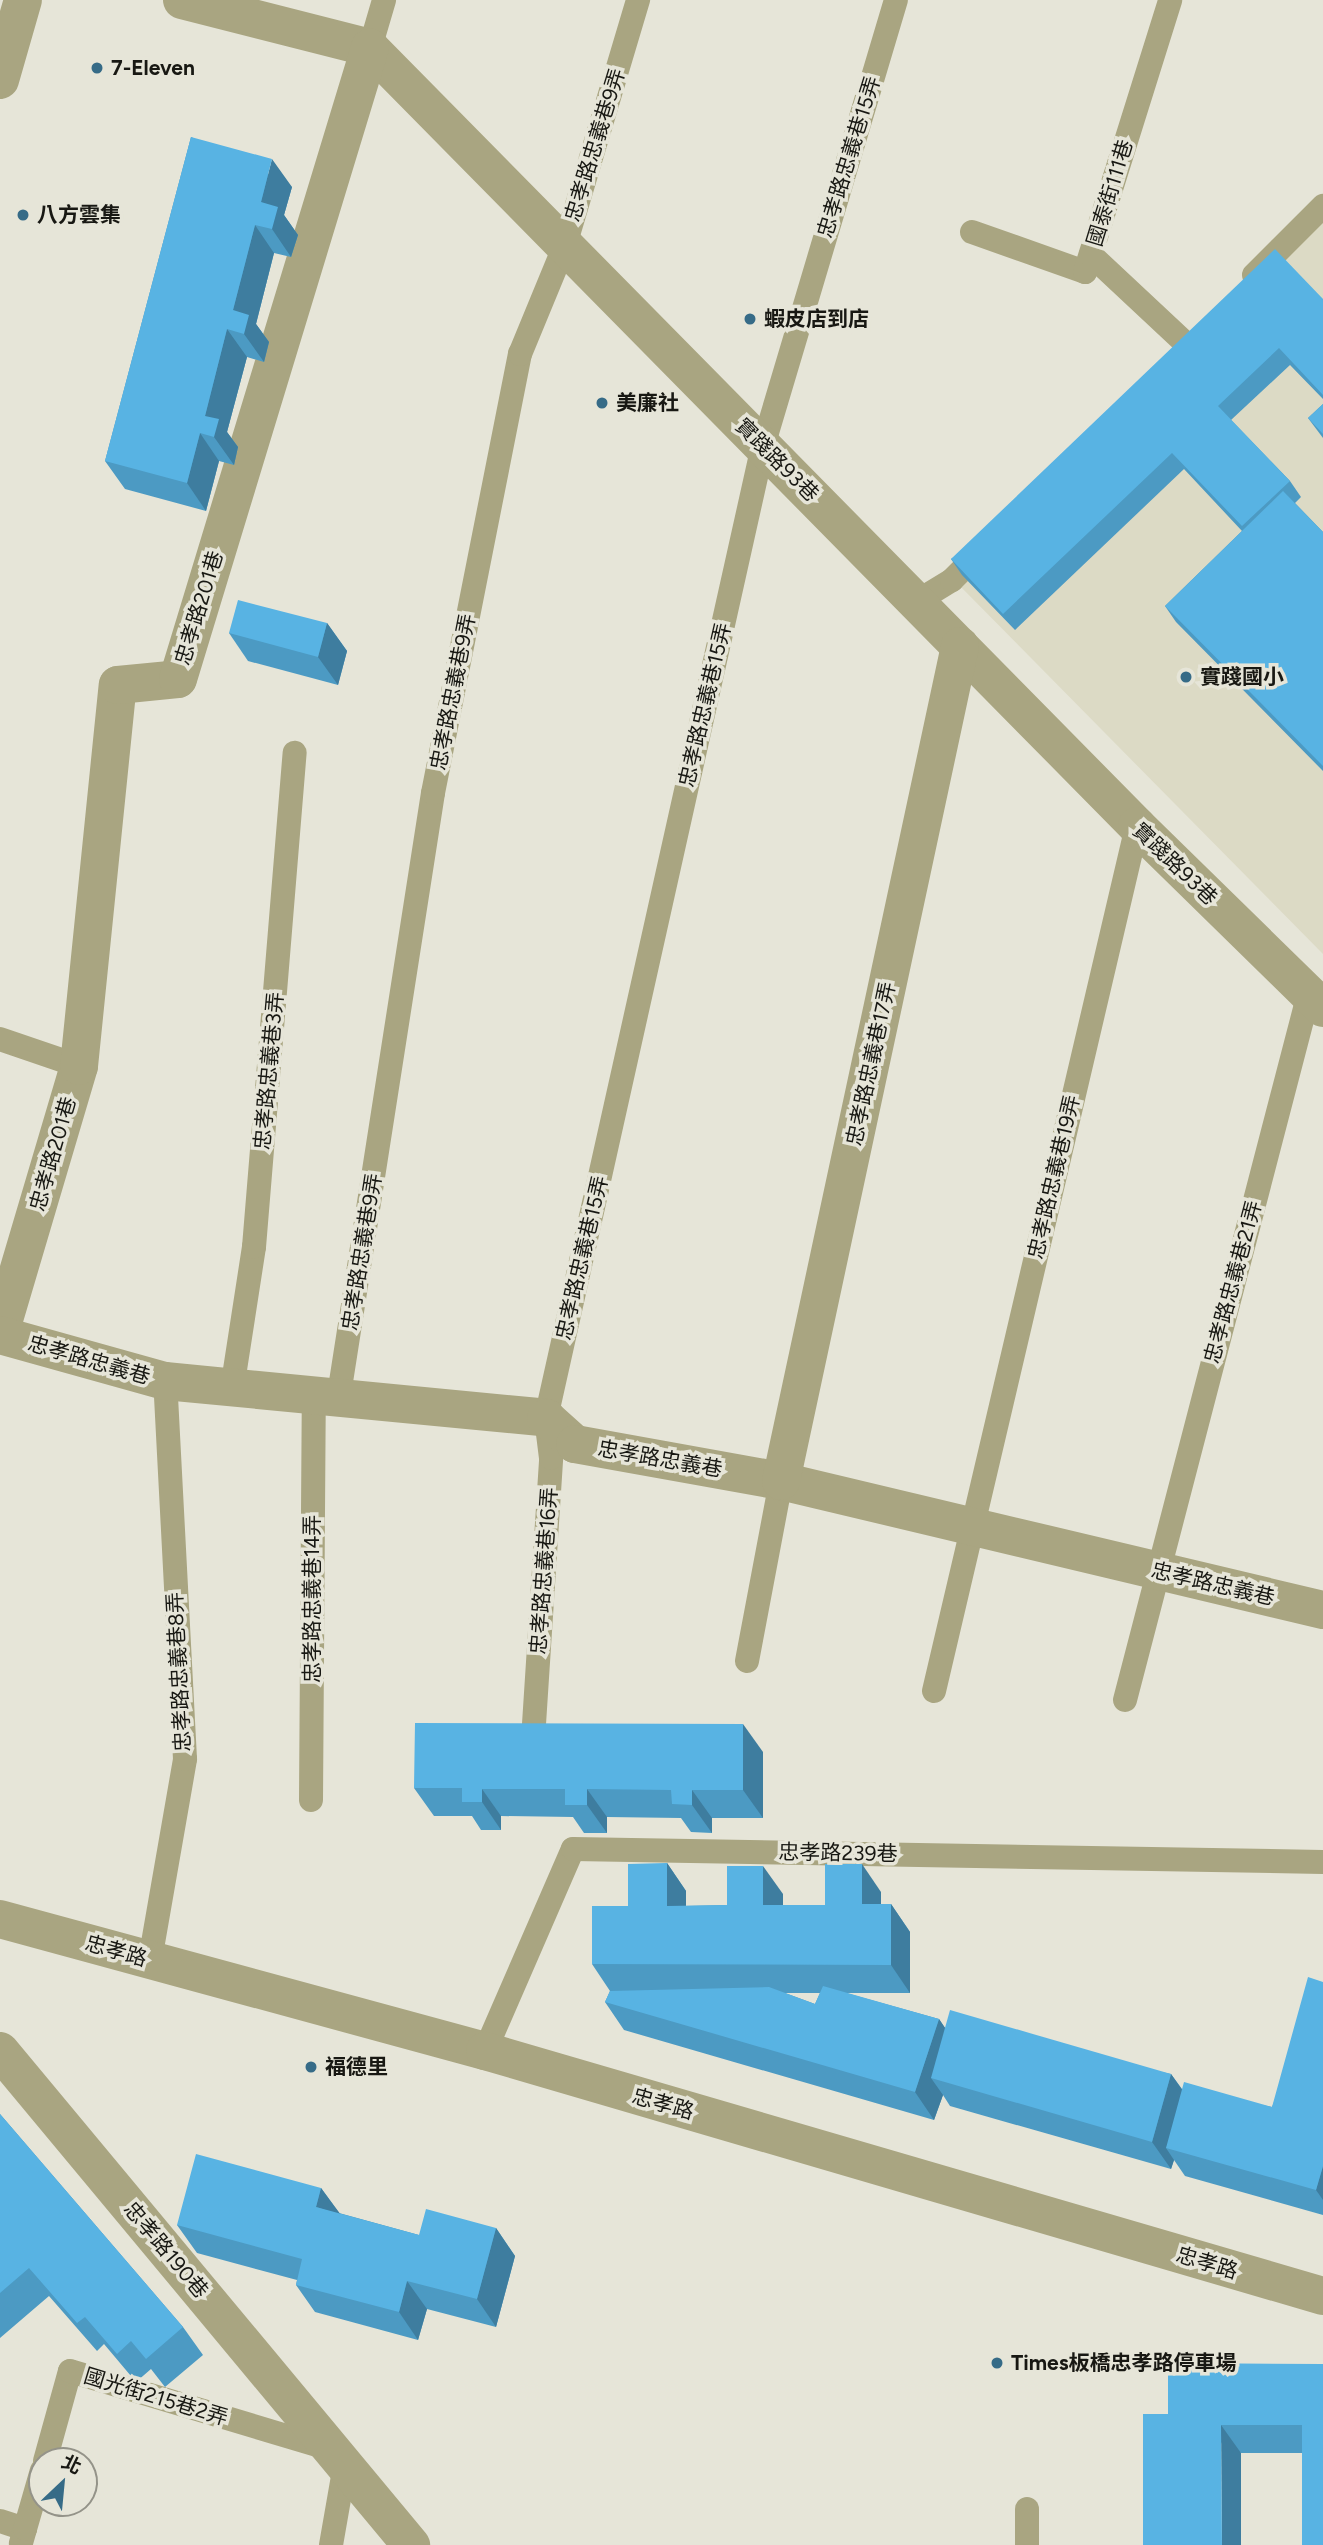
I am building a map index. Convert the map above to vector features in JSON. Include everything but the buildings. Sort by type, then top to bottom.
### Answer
[{"type":"street","points":[[0,80],[23,0]]},
{"type":"street","points":[[182,0],[370,48]]},
{"type":"street","name":"實踐路93巷","points":[[370,48],[1137,826],[1316,1001]]},
{"type":"street","name":"忠孝路201巷","points":[[0,1334],[79,1066],[118,685],[178,679],[370,48]]},
{"type":"street","name":"忠孝路忠義巷17弄","points":[[781,1481],[960,646]]},
{"type":"street","name":"忠孝路忠義巷","points":[[0,1334],[165,1381],[326,1399],[394,1400],[546,1418],[575,1444],[781,1481],[1323,1610]]},
{"type":"street","name":"忠孝路","points":[[0,1919],[485,2051],[1323,2295]]},
{"type":"street","name":"忠孝路190巷","points":[[0,2051],[411,2545]]},
{"type":"lane","points":[[370,48],[384,0]]},
{"type":"lane","name":"忠孝路忠義巷9弄","points":[[326,1399],[433,793],[520,354],[565,245],[638,0]]},
{"type":"lane","name":"忠孝路忠義巷15弄","points":[[546,1418],[763,446],[896,0]]},
{"type":"lane","name":"國泰街111巷","points":[[972,232],[1085,272],[1170,0]]},
{"type":"lane","points":[[1235,294],[1323,205]]},
{"type":"lane","points":[[1091,254],[1186,344]]},
{"type":"lane","points":[[1166,363],[1205,324]]},
{"type":"lane","points":[[916,602],[952,580],[1001,530]]},
{"type":"lane","name":"忠孝路忠義巷3弄","points":[[232,1389],[254,1247],[295,752]]},
{"type":"lane","name":"忠孝路忠義巷19弄","points":[[934,1691],[1137,826]]},
{"type":"lane","name":"忠孝路忠義巷21弄","points":[[1125,1700],[1158,1571],[1316,1001]]},
{"type":"lane","points":[[0,1039],[79,1066]]},
{"type":"lane","name":"忠孝路忠義巷8弄","points":[[150,1960],[185,1759],[165,1381]]},
{"type":"lane","name":"忠孝路忠義巷14弄","points":[[311,1800],[326,1399]]},
{"type":"lane","name":"忠孝路忠義巷16弄","points":[[534,1724],[551,1458],[546,1418]]},
{"type":"lane","points":[[747,1661],[781,1481]]},
{"type":"lane","name":"忠孝路239巷","points":[[485,2051],[573,1849],[1323,1862]]},
{"type":"lane","name":"國光街215巷2弄","points":[[49,2447],[70,2371],[338,2457]]},
{"type":"lane","points":[[331,2545],[338,2457]]},
{"type":"lane","points":[[1027,2509],[1027,2545]]},
{"type":"lane","points":[[0,2521],[23,2537],[29,2517]]},
{"type":"shaded area","name":"實踐國小","points":[[1323,217],[1323,954],[955,581]]},
{"type":"place","name":"7-Eleven","points":[[97,68]]},
{"type":"place","name":"八方雲集","points":[[23,215]]},
{"type":"place","name":"蝦皮店到店","points":[[750,319]]},
{"type":"place","name":"美廉社","points":[[602,403]]},
{"type":"place","name":"實踐國小","points":[[1186,677]]},
{"type":"place","name":"福德里","points":[[311,2067]]},
{"type":"place","name":"Times板橋忠孝路停車場","points":[[997,2363]]}]
